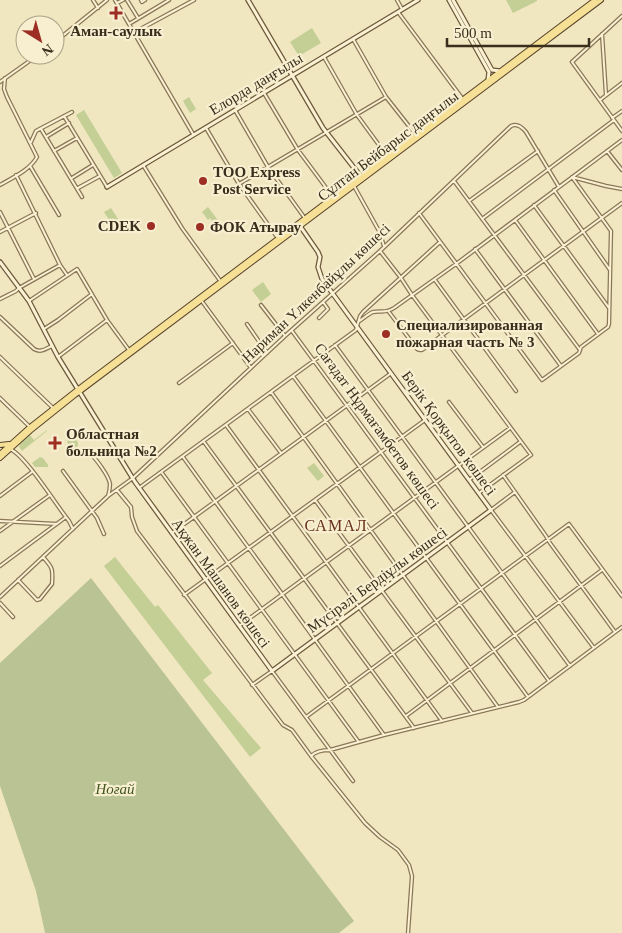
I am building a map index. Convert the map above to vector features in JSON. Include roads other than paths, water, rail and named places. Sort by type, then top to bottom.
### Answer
[{"type":"main road","name":"Сұлтан Бейбарыс даңғылы","points":[[464,101],[488,80],[595,0]]},
{"type":"main road","name":"Сұлтан Бейбарыс даңғылы","points":[[130,352],[333,197],[362,178],[601,0]]},
{"type":"main road","name":"Сұлтан Бейбарыс даңғылы","points":[[279,240],[354,186],[387,156],[417,136]]},
{"type":"main road","name":"Сұлтан Бейбарыс даңғылы","points":[[0,456],[78,391],[222,283]]},
{"type":"main road","name":"Сұлтан Бейбарыс даңғылы","points":[[8,449],[30,427],[78,391]]},
{"type":"main road","points":[[0,446],[15,440]]},
{"type":"street","points":[[93,0],[98,8]]},
{"type":"street","points":[[65,34],[107,0]]},
{"type":"street","points":[[115,0],[193,135]]},
{"type":"street","points":[[117,3],[122,0]]},
{"type":"street","points":[[127,0],[138,18]]},
{"type":"street","points":[[141,0],[142,2],[146,0]]},
{"type":"street","points":[[129,24],[169,0]]},
{"type":"street","points":[[134,33],[194,0]]},
{"type":"street","points":[[248,0],[326,132],[362,178]]},
{"type":"street","points":[[397,0],[402,9]]},
{"type":"street","name":"Елорда даңғылы","points":[[107,187],[418,0]]},
{"type":"street","points":[[449,0],[489,72],[488,80]]},
{"type":"street","points":[[453,0],[492,70],[500,71]]},
{"type":"street","points":[[398,12],[464,101]]},
{"type":"street","points":[[622,16],[572,62],[622,131]]},
{"type":"street","points":[[602,34],[606,95]]},
{"type":"street","points":[[353,39],[386,97],[417,136]]},
{"type":"street","points":[[324,57],[357,115],[387,156]]},
{"type":"street","points":[[0,82],[24,65]]},
{"type":"street","points":[[0,185],[30,166],[37,157],[7,97],[4,89],[5,78]]},
{"type":"street","points":[[599,100],[622,83]]},
{"type":"street","points":[[264,92],[298,150],[333,197]]},
{"type":"street","points":[[239,184],[386,97]]},
{"type":"street","points":[[235,110],[268,168],[305,218]]},
{"type":"street","points":[[482,218],[549,169],[622,111]]},
{"type":"street","points":[[30,143],[35,132],[72,112]]},
{"type":"street","points":[[64,116],[107,187]]},
{"type":"street","points":[[46,137],[69,123]]},
{"type":"street","name":"Нариман Үлкенбайұлы көшесі","points":[[0,597],[108,496],[133,478],[285,336],[380,251],[511,126],[518,126],[526,132],[538,151]]},
{"type":"street","points":[[206,128],[239,184],[279,240]]},
{"type":"street","points":[[41,129],[82,197]]},
{"type":"street","points":[[54,151],[77,138]]},
{"type":"street","points":[[358,322],[374,312],[389,312],[622,140]]},
{"type":"street","points":[[469,201],[538,151],[559,187]]},
{"type":"street","points":[[607,151],[622,170]]},
{"type":"street","points":[[71,178],[93,165]]},
{"type":"street","points":[[30,166],[59,215]]},
{"type":"street","points":[[143,166],[180,225],[222,283]]},
{"type":"street","points":[[16,176],[36,213],[60,265],[67,275]]},
{"type":"street","points":[[77,188],[100,176]]},
{"type":"street","points":[[572,177],[622,188]]},
{"type":"street","points":[[419,213],[542,380],[579,353],[581,347],[608,327],[609,324],[611,231],[572,177]]},
{"type":"street","points":[[454,180],[580,350]]},
{"type":"street","points":[[354,186],[379,231],[384,247]]},
{"type":"street","points":[[554,190],[610,270]]},
{"type":"street","points":[[389,312],[417,349],[422,350],[622,202]]},
{"type":"street","points":[[534,205],[609,308]]},
{"type":"street","points":[[0,212],[34,279]]},
{"type":"street","points":[[0,232],[36,213]]},
{"type":"street","points":[[515,220],[598,334]]},
{"type":"street","name":"Берік Қорқытов көшесі","points":[[300,226],[318,252],[320,257],[318,267],[322,279],[594,648]]},
{"type":"street","points":[[139,488],[356,330],[363,312],[440,242]]},
{"type":"street","points":[[476,249],[561,366]]},
{"type":"street","points":[[380,251],[530,455],[479,493]]},
{"type":"street","name":"Ақжан Машанов көшесі","points":[[0,262],[29,301],[58,357],[139,488],[353,781]]},
{"type":"street","points":[[0,299],[60,265]]},
{"type":"street","points":[[29,301],[77,269],[107,320],[130,352]]},
{"type":"street","points":[[435,279],[516,391]]},
{"type":"street","points":[[44,329],[92,294]]},
{"type":"street","points":[[201,300],[251,368]]},
{"type":"street","points":[[318,318],[328,309],[323,302]]},
{"type":"street","points":[[261,305],[285,336]]},
{"type":"street","points":[[0,317],[34,349],[41,351],[52,346]]},
{"type":"street","points":[[58,357],[107,320]]},
{"type":"street","points":[[247,324],[267,353]]},
{"type":"street","name":"Сағадат Нұрмағамбетов көшесі","points":[[292,331],[549,681]]},
{"type":"street","points":[[179,383],[233,343]]},
{"type":"street","points":[[335,345],[570,666]]},
{"type":"street","points":[[0,357],[53,408]]},
{"type":"street","points":[[172,533],[391,374]]},
{"type":"street","points":[[293,376],[528,697]]},
{"type":"street","points":[[271,392],[498,707]]},
{"type":"street","points":[[0,398],[30,427]]},
{"type":"street","points":[[449,402],[483,447]]},
{"type":"street","points":[[248,409],[281,454]]},
{"type":"street","points":[[184,595],[425,419]]},
{"type":"street","points":[[226,426],[442,721]]},
{"type":"street","points":[[239,626],[510,428]]},
{"type":"street","points":[[204,442],[414,728]]},
{"type":"street","points":[[469,480],[520,442]]},
{"type":"street","points":[[0,446],[15,451],[33,471],[74,529]]},
{"type":"street","points":[[90,454],[109,481],[108,496]]},
{"type":"street","points":[[183,457],[384,735]]},
{"type":"street","points":[[0,496],[33,471]]},
{"type":"street","points":[[63,471],[97,518],[104,534]]},
{"type":"street","points":[[162,473],[358,742]]},
{"type":"street","points":[[503,475],[615,632]]},
{"type":"street","points":[[110,486],[131,507],[137,531],[283,725],[292,730],[349,804],[375,832],[398,850],[409,865],[412,876],[408,933]]},
{"type":"street","name":"Мүсірәлі Бердіұлы көшесі","points":[[252,685],[515,492]]},
{"type":"street","points":[[0,531],[50,495]]},
{"type":"street","points":[[315,500],[472,714]]},
{"type":"street","points":[[0,566],[66,517]]},
{"type":"street","points":[[0,521],[57,524]]},
{"type":"street","points":[[69,521],[79,524]]},
{"type":"street","points":[[306,717],[569,524],[622,596]]},
{"type":"street","points":[[18,580],[36,600],[40,599],[52,584],[52,568],[43,557]]},
{"type":"street","points":[[406,716],[602,570]]},
{"type":"street","points":[[0,603],[13,617]]},
{"type":"street","points":[[311,756],[318,751],[330,750],[519,702],[622,626]]},
{"type":"place","name":"Аман-саулык","points":[[116,13]]},
{"type":"place","name":"ТОО Express Post Service","points":[[203,181]]},
{"type":"place","name":"CDEK","points":[[151,226]]},
{"type":"place","name":"ФОК Атырау","points":[[200,227]]},
{"type":"place","name":"Специализированная пожарная часть № 3","points":[[386,334]]},
{"type":"place","name":"Областная больница №2","points":[[55,443]]},
{"type":"district","name":"САМАЛ","points":[[336,525]]},
{"type":"park label","name":"Ноғай","points":[[115,789]]}]
